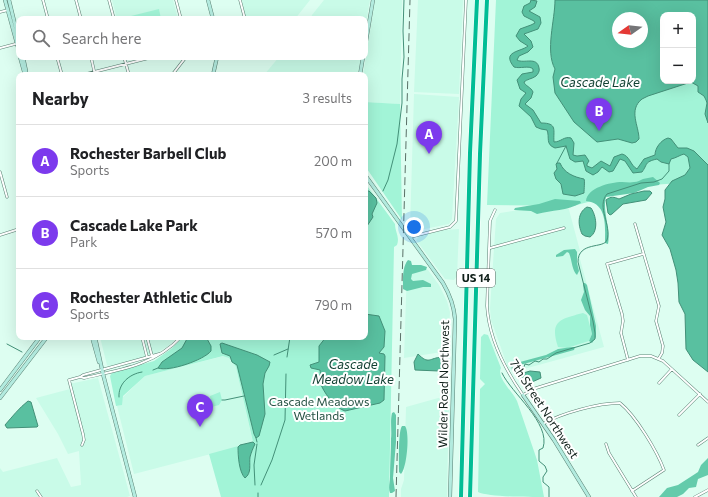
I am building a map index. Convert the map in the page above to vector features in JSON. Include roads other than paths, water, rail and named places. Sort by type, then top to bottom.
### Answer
[{"type":"highway","name":"US 14","points":[[460,497],[470,153],[477,0]]},
{"type":"highway","name":"US 14","points":[[470,497],[480,154],[487,0]]},
{"type":"street","points":[[13,0],[7,1],[16,35]]},
{"type":"street","points":[[43,0],[47,16]]},
{"type":"street","points":[[76,0],[80,16]]},
{"type":"street","points":[[109,0],[113,16]]},
{"type":"street","points":[[176,0],[180,16]]},
{"type":"street","points":[[208,0],[212,16]]},
{"type":"street","points":[[240,0],[244,16]]},
{"type":"street","points":[[368,29],[373,0]]},
{"type":"street","points":[[410,237],[450,227],[456,221],[466,0]]},
{"type":"street","points":[[0,12],[9,10]]},
{"type":"street","points":[[0,48],[16,43]]},
{"type":"street","points":[[23,60],[25,72]]},
{"type":"street","points":[[59,60],[61,72]]},
{"type":"street","points":[[92,60],[95,72],[141,60]]},
{"type":"street","points":[[125,60],[128,72]]},
{"type":"street","points":[[174,72],[184,60]]},
{"type":"street","points":[[214,72],[216,60]]},
{"type":"street","points":[[360,72],[362,60]]},
{"type":"street","points":[[0,172],[6,197]]},
{"type":"street","name":"Wilder Road Northwest","points":[[368,179],[447,290],[454,310],[455,320],[450,497]]},
{"type":"street","name":"7th Street Northwest","points":[[495,210],[490,221],[487,306],[488,319],[494,341],[504,366],[589,497]]},
{"type":"street","points":[[635,224],[659,306],[656,321],[663,346],[662,353],[659,358]]},
{"type":"street","points":[[490,248],[564,228]]},
{"type":"street","points":[[0,235],[16,230]]},
{"type":"street","points":[[628,360],[621,333],[623,320],[622,314],[607,264],[644,254]]},
{"type":"street","points":[[0,390],[38,340]]},
{"type":"street","points":[[0,398],[45,340]]},
{"type":"street","points":[[93,340],[102,370]]},
{"type":"street","points":[[96,340],[134,497]]},
{"type":"street","points":[[143,340],[148,361]]},
{"type":"street","points":[[148,340],[153,358]]},
{"type":"street","points":[[80,377],[84,378],[103,374],[148,361],[166,351],[178,340]]},
{"type":"street","points":[[523,395],[533,389],[644,356],[659,358],[708,402]]},
{"type":"street","points":[[82,446],[84,440],[83,434],[69,380],[147,358],[153,358]]},
{"type":"street","points":[[658,383],[672,369]]},
{"type":"street","points":[[679,415],[700,394]]},
{"type":"street","points":[[543,424],[555,418],[603,404],[620,403],[635,419],[658,457],[664,470],[632,491]]},
{"type":"street","points":[[698,445],[708,438]]},
{"type":"street","points":[[606,444],[609,453],[636,497]]},
{"type":"street","points":[[695,497],[708,490]]},
{"type":"street","points":[[37,491],[41,497]]},
{"type":"water","points":[[531,0],[537,1],[535,7],[529,11],[540,17],[541,23],[538,29],[524,34],[531,41],[533,47],[528,52],[519,56],[517,60],[533,61],[538,64],[539,70],[537,74],[524,82],[533,92],[531,98],[525,104],[533,110],[541,123],[550,124],[554,128],[554,142],[571,138],[574,143],[573,155],[585,155],[589,161],[587,166],[592,168],[601,161],[610,166],[614,157],[622,154],[627,157],[637,169],[644,159],[655,155],[659,145],[668,138],[671,139],[678,148],[687,148],[694,151],[708,165],[708,372],[693,360],[686,349],[685,314],[679,302],[676,270],[670,249],[662,235],[666,222],[663,207],[665,190],[672,181],[685,175],[690,168],[688,157],[682,154],[671,159],[669,164],[661,162],[657,159],[653,160],[647,164],[642,172],[633,173],[625,161],[620,159],[613,171],[609,172],[602,167],[593,175],[586,171],[583,161],[575,162],[570,159],[566,146],[555,148],[550,145],[547,130],[536,127],[531,117],[519,106],[521,99],[526,93],[520,89],[517,80],[522,74],[533,72],[533,69],[529,67],[514,67],[510,58],[514,53],[528,46],[520,41],[516,36],[520,29],[535,23],[524,16],[522,12],[524,6],[530,3]]},
{"type":"water","name":"Cascade Lake","points":[[555,0],[708,0],[708,123],[705,114],[707,103],[706,100],[704,96],[698,92],[698,86],[694,84],[696,84],[696,12],[660,12],[660,84],[685,84],[648,96],[638,103],[635,118],[639,139],[632,143],[618,139],[597,142],[574,122],[555,93],[553,77],[555,69],[552,62],[551,35]]},
{"type":"water","points":[[557,163],[560,163],[570,174],[584,179],[584,193],[575,196],[563,194],[561,184],[556,179],[554,173],[557,169]]},
{"type":"water","points":[[368,191],[376,198],[377,203],[372,214],[373,217],[368,224]]},
{"type":"water","points":[[644,191],[650,191],[652,193],[646,200],[623,204],[612,214],[610,215],[608,213],[606,200],[609,198],[612,197],[619,199]]},
{"type":"water","points":[[587,207],[591,208],[593,211],[596,223],[595,231],[590,237],[582,234],[579,223],[581,212]]},
{"type":"water","name":"Cascade Meadow Lake","points":[[368,314],[379,316],[385,331],[384,347],[379,353],[384,354],[385,356],[384,400],[380,403],[345,411],[337,407],[330,399],[320,382],[320,370],[311,368],[310,365],[319,362],[319,346],[324,340],[368,340]]},
{"type":"water","points":[[186,340],[208,340],[211,346],[211,351],[201,358],[178,367],[163,369],[158,368],[162,362],[182,348]]},
{"type":"water","points":[[222,343],[257,355],[270,362],[265,373],[263,384],[265,414],[259,436],[256,438],[237,365],[232,362],[230,356],[222,353],[220,344]]},
{"type":"water","points":[[418,354],[427,360],[442,357],[443,369],[439,371],[415,370],[414,362]]},
{"type":"water","points":[[530,371],[540,372],[541,378],[528,382],[525,385],[517,375]]},
{"type":"water","points":[[28,401],[31,402],[38,426],[7,428],[5,425]]},
{"type":"water","points":[[253,442],[255,444],[250,457],[249,474],[245,478],[240,468],[238,447],[240,445]]},
{"type":"waterway","points":[[383,191],[388,180],[397,144],[402,103],[404,0]]},
{"type":"waterway","points":[[557,163],[566,146]]},
{"type":"waterway","points":[[512,368],[517,369],[524,367],[525,364],[529,365],[535,361],[539,362],[556,353],[590,343],[595,339],[593,321],[578,262],[579,255],[586,248],[605,243],[607,240],[608,228],[603,210],[604,199],[607,194],[641,183],[654,182],[662,179],[669,171],[669,164]]},
{"type":"waterway","points":[[287,357],[290,340]]},
{"type":"waterway","points":[[7,344],[22,352]]},
{"type":"waterway","points":[[274,355],[288,349]]},
{"type":"waterway","points":[[153,370],[158,368]]},
{"type":"waterway","points":[[119,397],[120,388],[125,380],[137,373],[142,372]]},
{"type":"waterway","points":[[502,373],[536,419],[541,429],[544,438],[543,448],[539,450],[539,461],[545,466],[547,471],[543,477],[543,482],[549,487],[549,497]]},
{"type":"waterway","points":[[261,485],[272,460],[285,420],[286,374]]},
{"type":"waterway","points":[[222,400],[244,396]]},
{"type":"waterway","points":[[256,438],[257,442]]},
{"type":"waterway","points":[[255,485],[254,465],[257,444]]},
{"type":"railway","points":[[396,497],[410,0]]},
{"type":"place","name":"Cascade Lake Park","points":[[599,131]]},
{"type":"place","name":"Rochester Barbell Club","points":[[429,154]]},
{"type":"place","name":"Rochester Athletic Club","points":[[200,427]]},
{"type":"park label","name":"Cascade Meadows Wetlands","points":[[319,409]]}]
